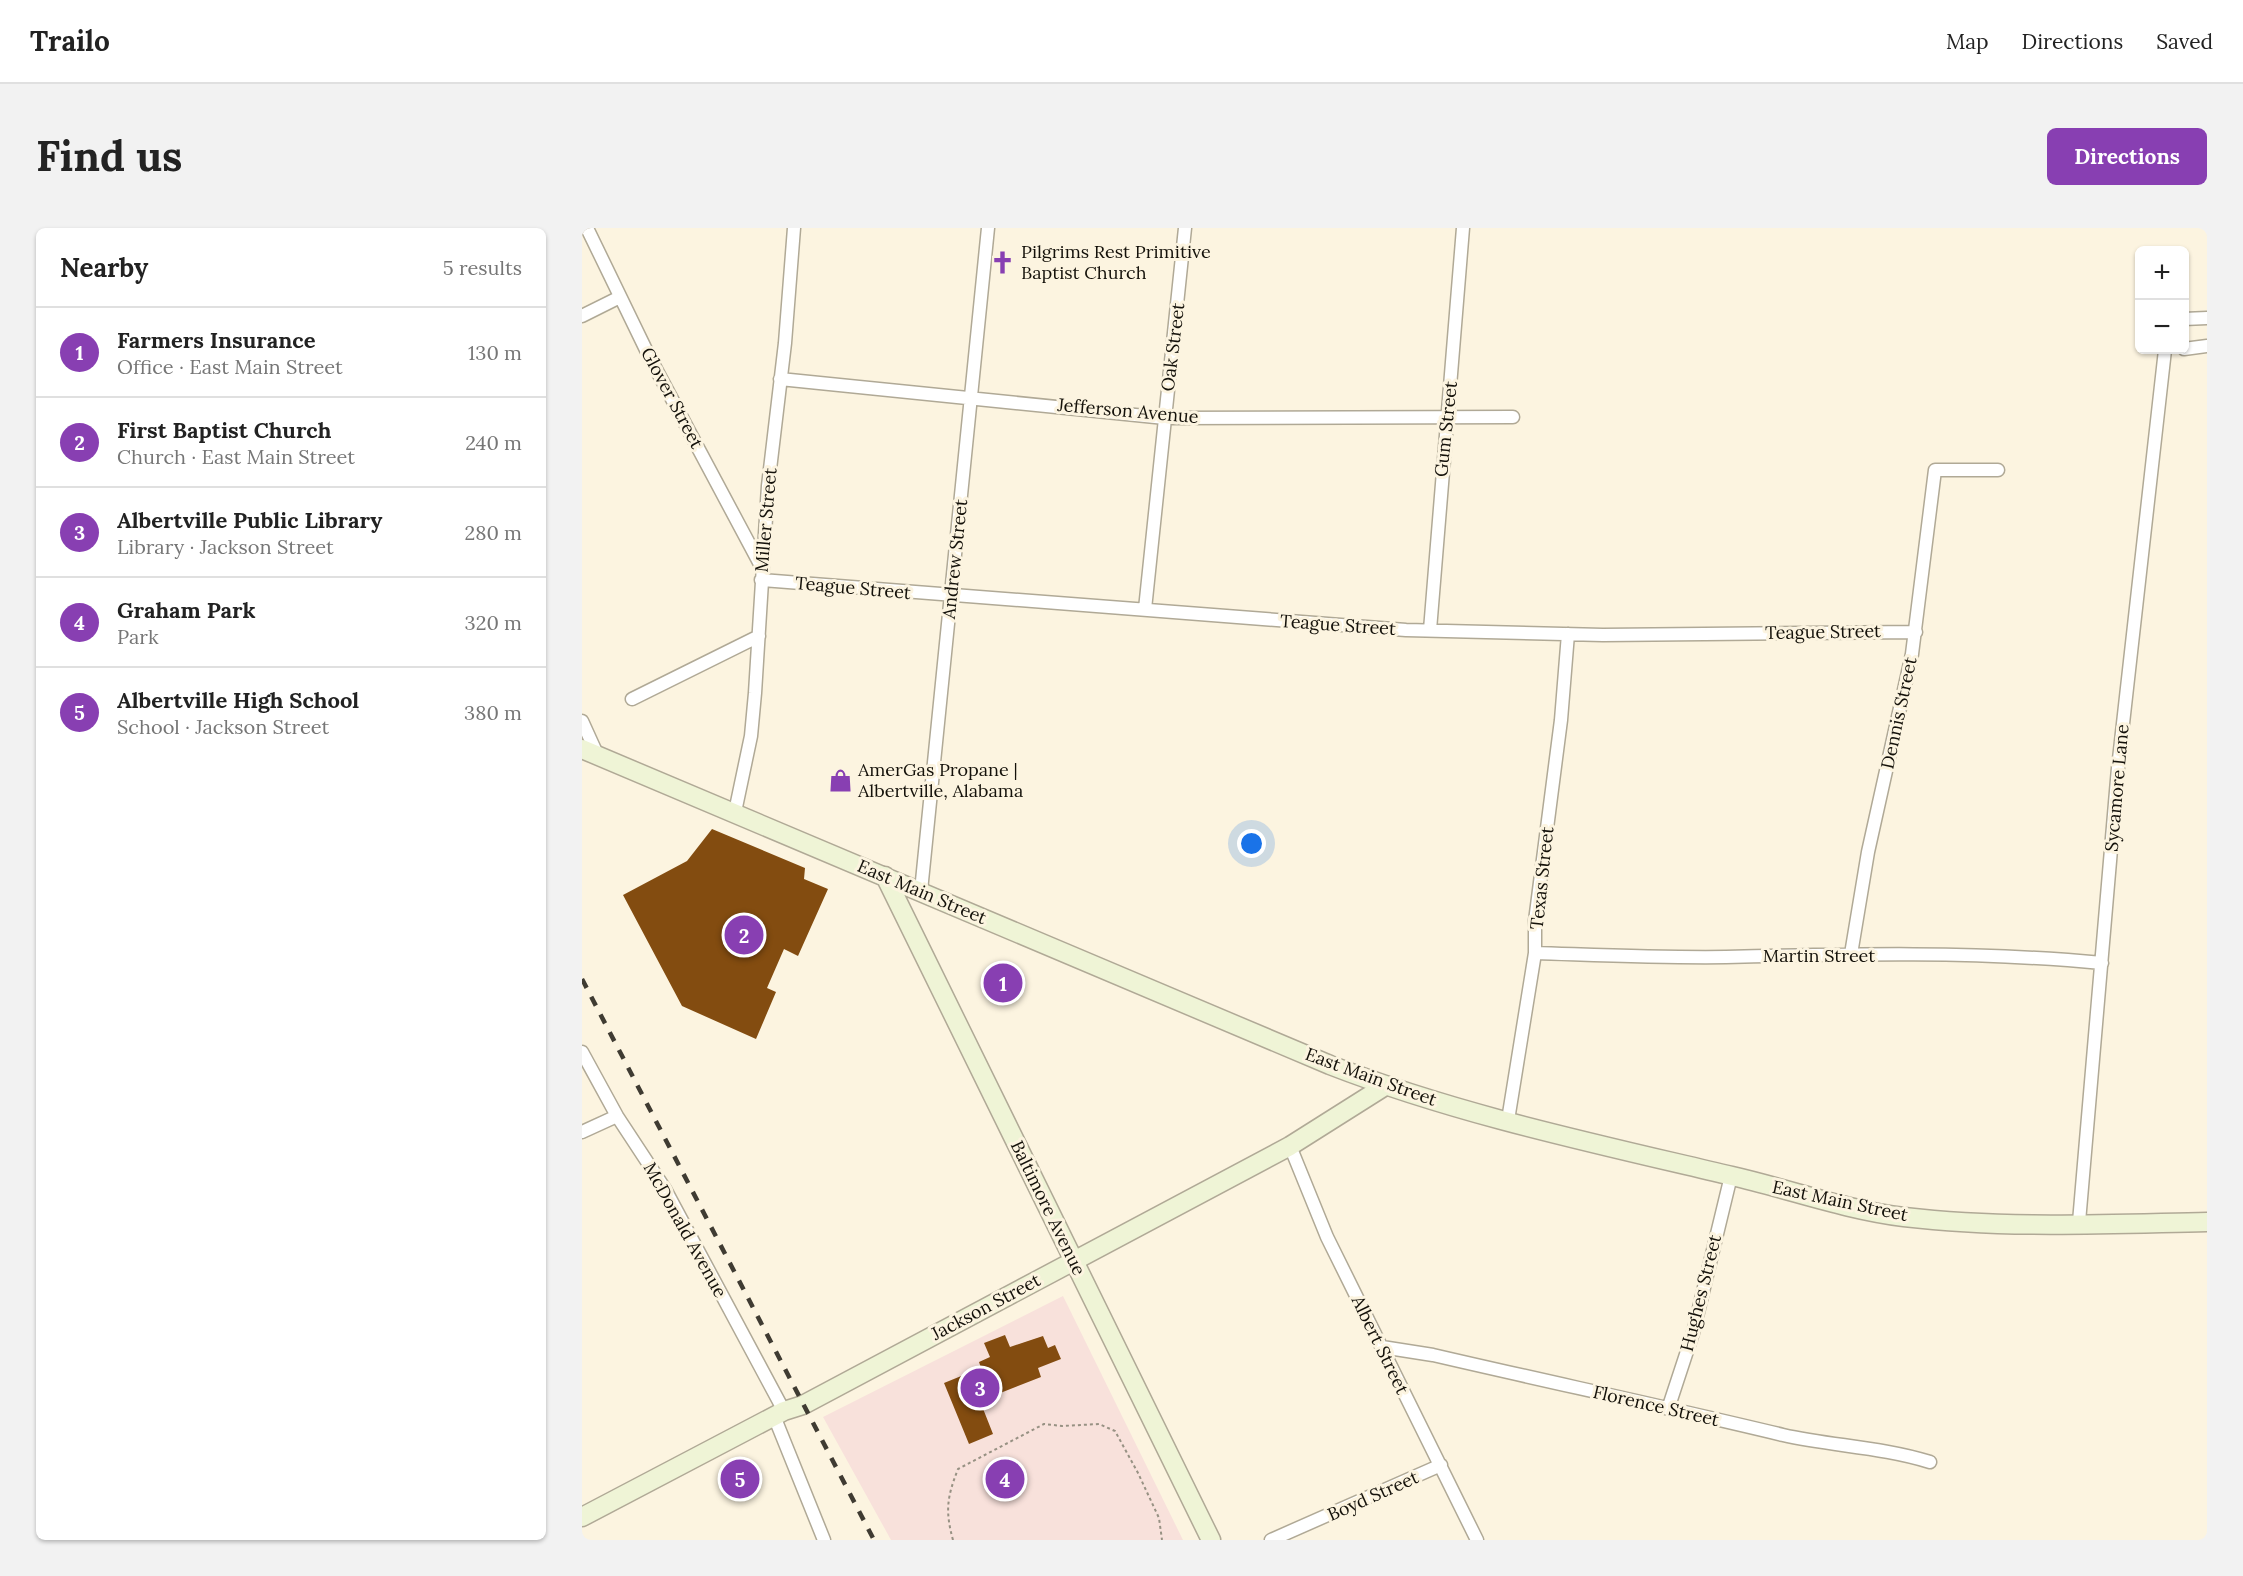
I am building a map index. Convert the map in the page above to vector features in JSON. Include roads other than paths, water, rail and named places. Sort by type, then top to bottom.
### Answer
[{"type":"main road","name":"East Main Street","points":[[586,751],[1385,1086],[1508,1120],[1902,1216],[1986,1225],[2207,1222]]},
{"type":"main road","name":"Baltimore Avenue","points":[[885,876],[1211,1540]]},
{"type":"main road","name":"Jackson Street","points":[[582,1517],[779,1413],[803,1405],[1073,1259],[1290,1146],[1385,1086]]},
{"type":"street","name":"Glover Street","points":[[587,228],[620,297],[762,567]]},
{"type":"street","name":"Miller Street","points":[[735,812],[751,736],[762,567],[794,228]]},
{"type":"street","name":"Andrew Street","points":[[921,891],[988,228]]},
{"type":"street","name":"Oak Street","points":[[1145,609],[1185,228]]},
{"type":"street","name":"Gum Street","points":[[1430,630],[1463,228]]},
{"type":"street","points":[[582,316],[620,297]]},
{"type":"street","points":[[2189,320],[2207,318]]},
{"type":"street","points":[[2189,348],[2207,346]]},
{"type":"street","name":"Sycamore Lane","points":[[2079,1222],[2081,1171],[2127,679],[2144,551],[2164,354]]},
{"type":"street","name":"Jefferson Avenue","points":[[780,379],[1165,418],[1513,417]]},
{"type":"street","name":"Dennis Street","points":[[1851,954],[1868,852],[1916,632],[1935,470],[1998,470]]},
{"type":"street","name":"Teague Street","points":[[761,580],[1430,630],[1568,634],[1916,632]]},
{"type":"street","name":"Texas Street","points":[[1508,1120],[1535,953],[1535,921],[1561,720],[1568,634]]},
{"type":"street","points":[[632,699],[759,636]]},
{"type":"street","points":[[582,721],[586,751]]},
{"type":"street","name":"Martin Street","points":[[1535,953],[1714,957],[1851,954],[2016,956],[2102,963]]},
{"type":"street","name":"McDonald Avenue","points":[[582,1052],[617,1116],[665,1189],[779,1413],[824,1540]]},
{"type":"street","points":[[582,1132],[617,1116]]},
{"type":"street","name":"Albert Street","points":[[1290,1146],[1322,1226],[1478,1540]]},
{"type":"street","name":"Hughes Street","points":[[1668,1409],[1693,1333],[1731,1176]]},
{"type":"street","name":"Florence Street","points":[[1382,1347],[1433,1355],[1803,1438],[1899,1452],[1930,1462]]},
{"type":"street","name":"Boyd Street","points":[[1271,1540],[1441,1466]]},
{"type":"railway","points":[[582,979],[874,1540]]},
{"type":"place","name":"Pilgrims Rest Primitive Baptist Church","points":[[1003,262]]},
{"type":"place","name":"AmerGas Propane | Albertville, Alabama","points":[[840,780]]},
{"type":"place","name":"First Baptist Church","points":[[744,935]]},
{"type":"place","name":"Farmers Insurance","points":[[1003,983]]},
{"type":"place","name":"Albertville Public Library","points":[[980,1388]]},
{"type":"place","name":"Albertville High School","points":[[740,1479]]},
{"type":"place","name":"Graham Park","points":[[1005,1479]]}]
